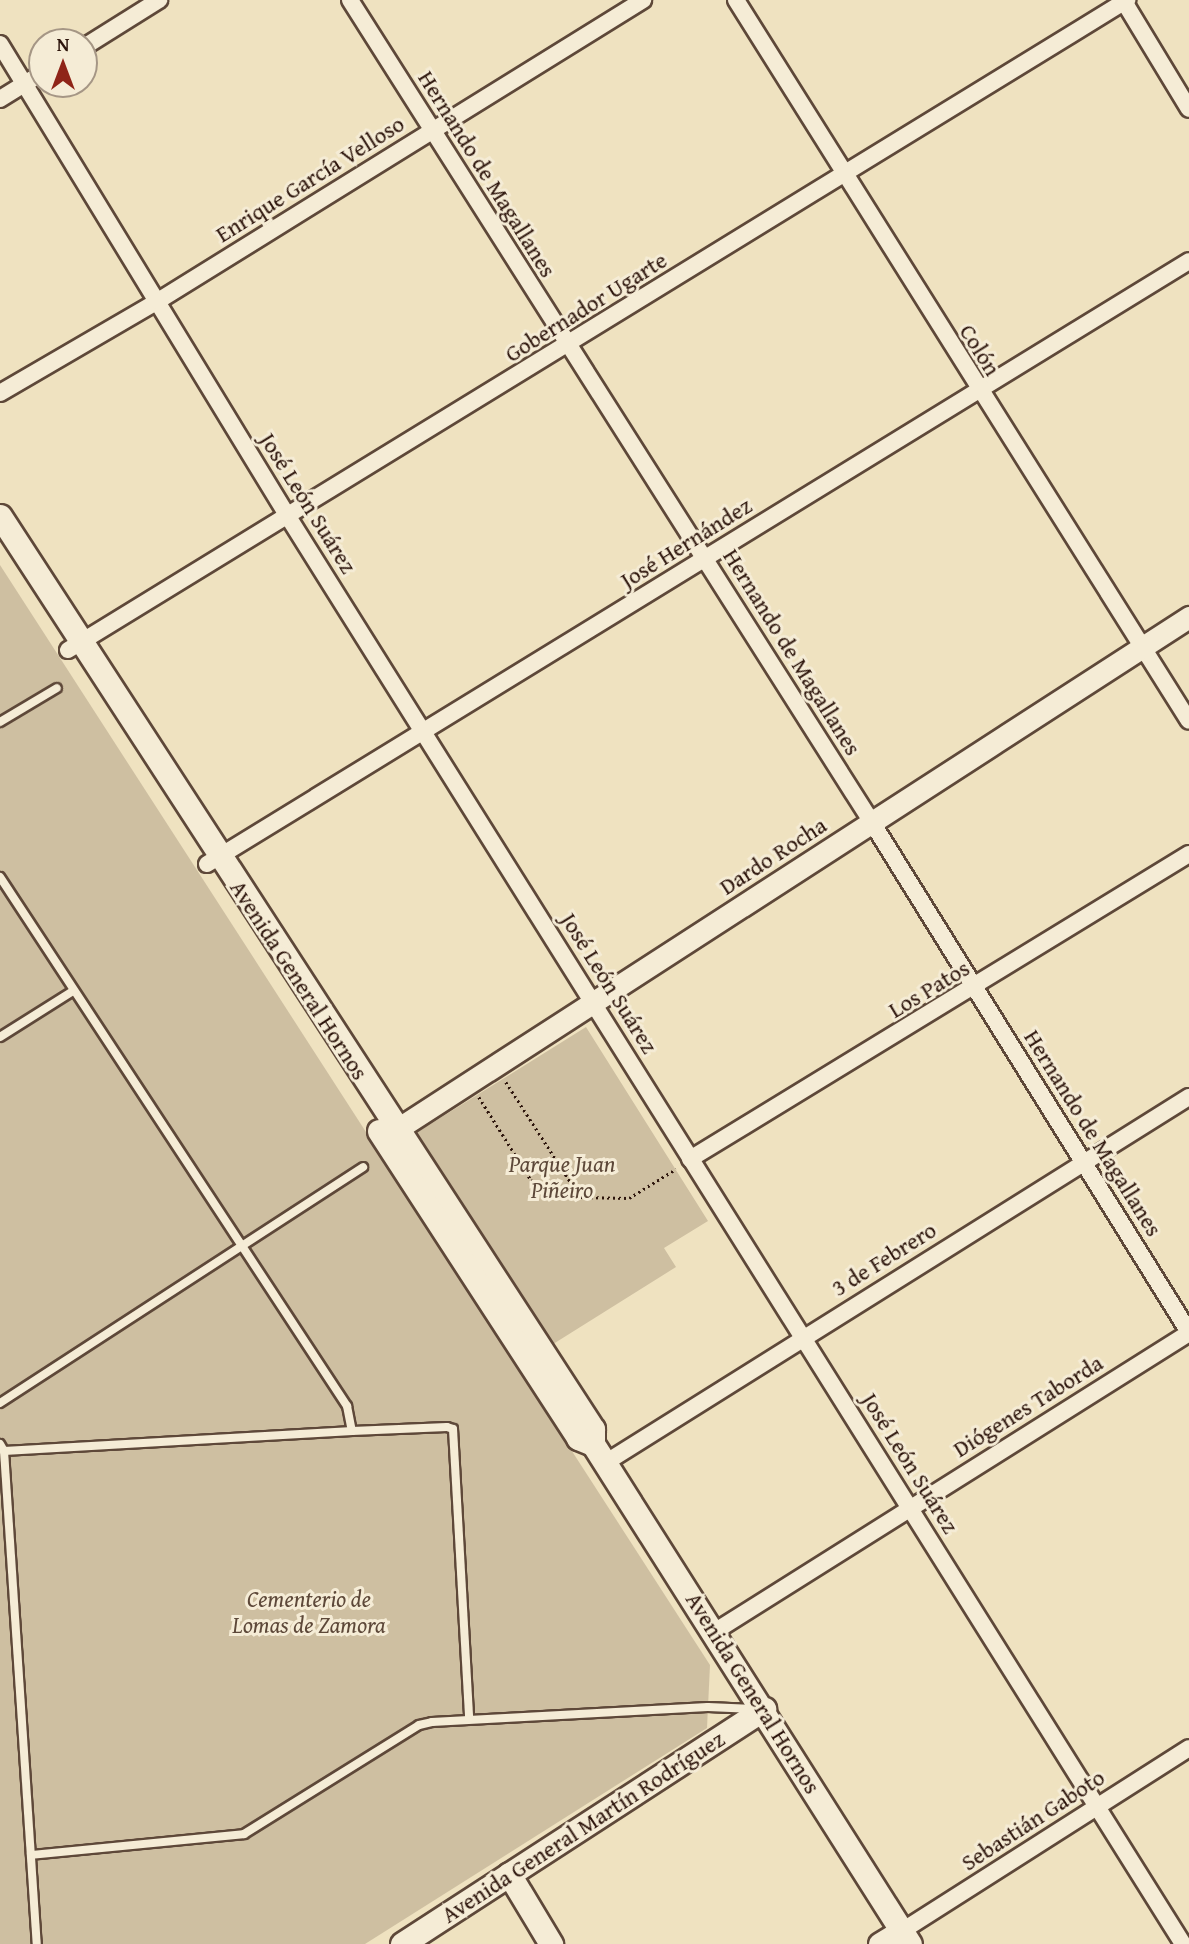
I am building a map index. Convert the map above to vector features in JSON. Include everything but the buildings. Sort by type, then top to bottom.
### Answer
[{"type":"main road","name":"Avenida General Hornos","points":[[0,516],[74,646]]},
{"type":"main road","name":"Avenida General Hornos","points":[[0,544],[74,646],[390,1133],[593,1429],[599,1454],[764,1709],[906,1938]]},
{"type":"main road","name":"Avenida General Martín Rodríguez","points":[[402,1944],[764,1709]]},
{"type":"main road","points":[[509,1874],[551,1944]]},
{"type":"main road","points":[[880,1944],[906,1938]]},
{"type":"street","points":[[98,38],[159,0]]},
{"type":"street","name":"Hernando de Magallanes","points":[[350,0],[568,346],[705,557],[1085,1161],[1189,1332]]},
{"type":"street","name":"Enrique García Velloso","points":[[0,393],[158,301],[643,0]]},
{"type":"street","name":"Colón","points":[[736,0],[978,390],[1189,721]]},
{"type":"street","points":[[1125,1],[1189,109]]},
{"type":"street","name":"Gobernador Ugarte","points":[[74,646],[568,346],[1125,1]]},
{"type":"street","name":"José León Suárez","points":[[0,44],[287,515],[425,729],[690,1159],[804,1335],[1183,1944]]},
{"type":"street","points":[[0,99],[28,82]]},
{"type":"street","name":"José Hernández","points":[[213,860],[1189,261]]},
{"type":"street","name":"Dardo Rocha","points":[[390,1133],[873,824],[1189,617]]},
{"type":"street","name":"Los Patos","points":[[690,1159],[1189,854]]},
{"type":"street","name":"3 de Febrero","points":[[599,1454],[804,1335],[1189,1097]]},
{"type":"street","name":"Diógenes Taborda","points":[[714,1632],[1189,1332]]},
{"type":"street","name":"Sebastián Gaboto","points":[[906,1938],[1098,1804],[1189,1748]]},
{"type":"lane","points":[[0,722],[57,688]]},
{"type":"lane","points":[[0,877],[347,1406],[352,1431]]},
{"type":"lane","points":[[0,1037],[73,991]]},
{"type":"lane","points":[[0,1403],[363,1167]]},
{"type":"lane","points":[[37,1944],[2,1447],[447,1427],[453,1429],[456,1435],[469,1719]]},
{"type":"lane","points":[[31,1855],[244,1834],[419,1725],[469,1719],[708,1707],[764,1709]]},
{"type":"path","points":[[495,1065],[580,1197]]},
{"type":"path","points":[[470,1081],[531,1180],[550,1192],[580,1197],[629,1198],[642,1193],[690,1159]]},
{"type":"green space","name":"Cementerio de Lomas de Zamora","points":[[0,565],[710,1665],[707,1728],[365,1944],[0,1944]]},
{"type":"green space","name":"Parque Juan Piñeiro","points":[[586,1027],[708,1221],[664,1248],[676,1267],[550,1346],[416,1133]]}]
